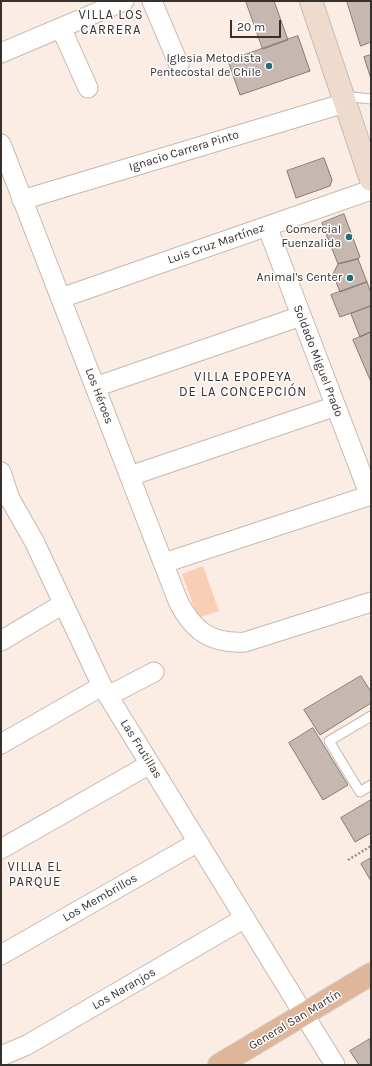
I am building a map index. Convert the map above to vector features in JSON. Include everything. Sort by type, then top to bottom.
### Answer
[{"type":"main road","points":[[311,1],[371,180]]},
{"type":"main road","name":"General San Martín","points":[[219,1065],[305,1015],[371,974]]},
{"type":"street","points":[[1,53],[124,1]]},
{"type":"street","points":[[152,1],[179,65]]},
{"type":"street","points":[[61,28],[88,88]]},
{"type":"street","name":"Ignacio Carrera Pinto","points":[[22,200],[344,100]]},
{"type":"street","name":"Los Héroes","points":[[1,144],[164,563],[184,612],[191,622],[210,638],[221,642],[245,642],[371,602]]},
{"type":"street","name":"Luis Cruz Martínez","points":[[61,298],[371,190]]},
{"type":"street","name":"Soldado Miguel Prado","points":[[267,226],[370,496]]},
{"type":"street","points":[[95,387],[301,316]]},
{"type":"street","points":[[130,476],[336,406]]},
{"type":"street","name":"Las Frutillas","points":[[1,472],[10,499],[34,541],[105,691],[335,1065]]},
{"type":"street","points":[[164,563],[370,496]]},
{"type":"street","points":[[1,641],[63,604]]},
{"type":"street","points":[[1,744],[105,691],[154,672]]},
{"type":"street","points":[[1,849],[150,764]]},
{"type":"street","name":"Los Membrillos","points":[[1,955],[198,842]]},
{"type":"street","name":"Los Naranjos","points":[[1,1056],[27,1045],[245,918]]},
{"type":"lane","points":[[344,100],[371,99]]},
{"type":"lane","points":[[371,716],[329,741],[360,792],[371,785]]},
{"type":"path","points":[[348,860],[371,846]]},
{"type":"shaded area","points":[[203,566],[219,611],[201,617],[197,616],[182,574]]},
{"type":"building","points":[[246,1],[274,1],[288,40],[263,49]]},
{"type":"building","points":[[347,1],[371,1],[371,42],[361,46]]},
{"type":"building","name":"Iglesia Metodista Pentecostal de Chile","points":[[298,36],[310,71],[240,95],[228,61]]},
{"type":"building","points":[[371,55],[371,79],[364,57]]},
{"type":"building","points":[[324,158],[332,180],[330,186],[296,198],[287,171]]},
{"type":"building","points":[[344,214],[360,257],[358,259],[338,264],[322,223]]},
{"type":"building","name":"Animal's Center","points":[[358,259],[367,282],[340,292],[333,274],[338,264]]},
{"type":"building","points":[[367,282],[371,293],[371,306],[340,317],[331,295]]},
{"type":"building","points":[[371,306],[371,332],[360,337],[351,314]]},
{"type":"building","points":[[371,332],[371,382],[353,340]]},
{"type":"building","points":[[361,676],[371,692],[371,703],[320,735],[304,710]]},
{"type":"building","points":[[313,728],[348,785],[323,800],[289,743]]},
{"type":"building","points":[[371,800],[371,833],[355,842],[341,818]]},
{"type":"building","points":[[371,858],[371,881],[361,864]]},
{"type":"building","points":[[370,1039],[371,1065],[359,1065],[350,1051]]},
{"type":"place","name":"Iglesia Metodista Pentecostal de Chile","points":[[269,66]]},
{"type":"place","name":"Comercial Fuenzalida","points":[[349,237]]},
{"type":"place","name":"Animal's Center","points":[[350,278]]},
{"type":"district","name":"VILLA LOS CARRERA","points":[[111,22]]},
{"type":"district","name":"VILLA EPOPEYA DE LA CONCEPCIÓN","points":[[243,384]]},
{"type":"district","name":"VILLA EL PARQUE","points":[[35,874]]}]
